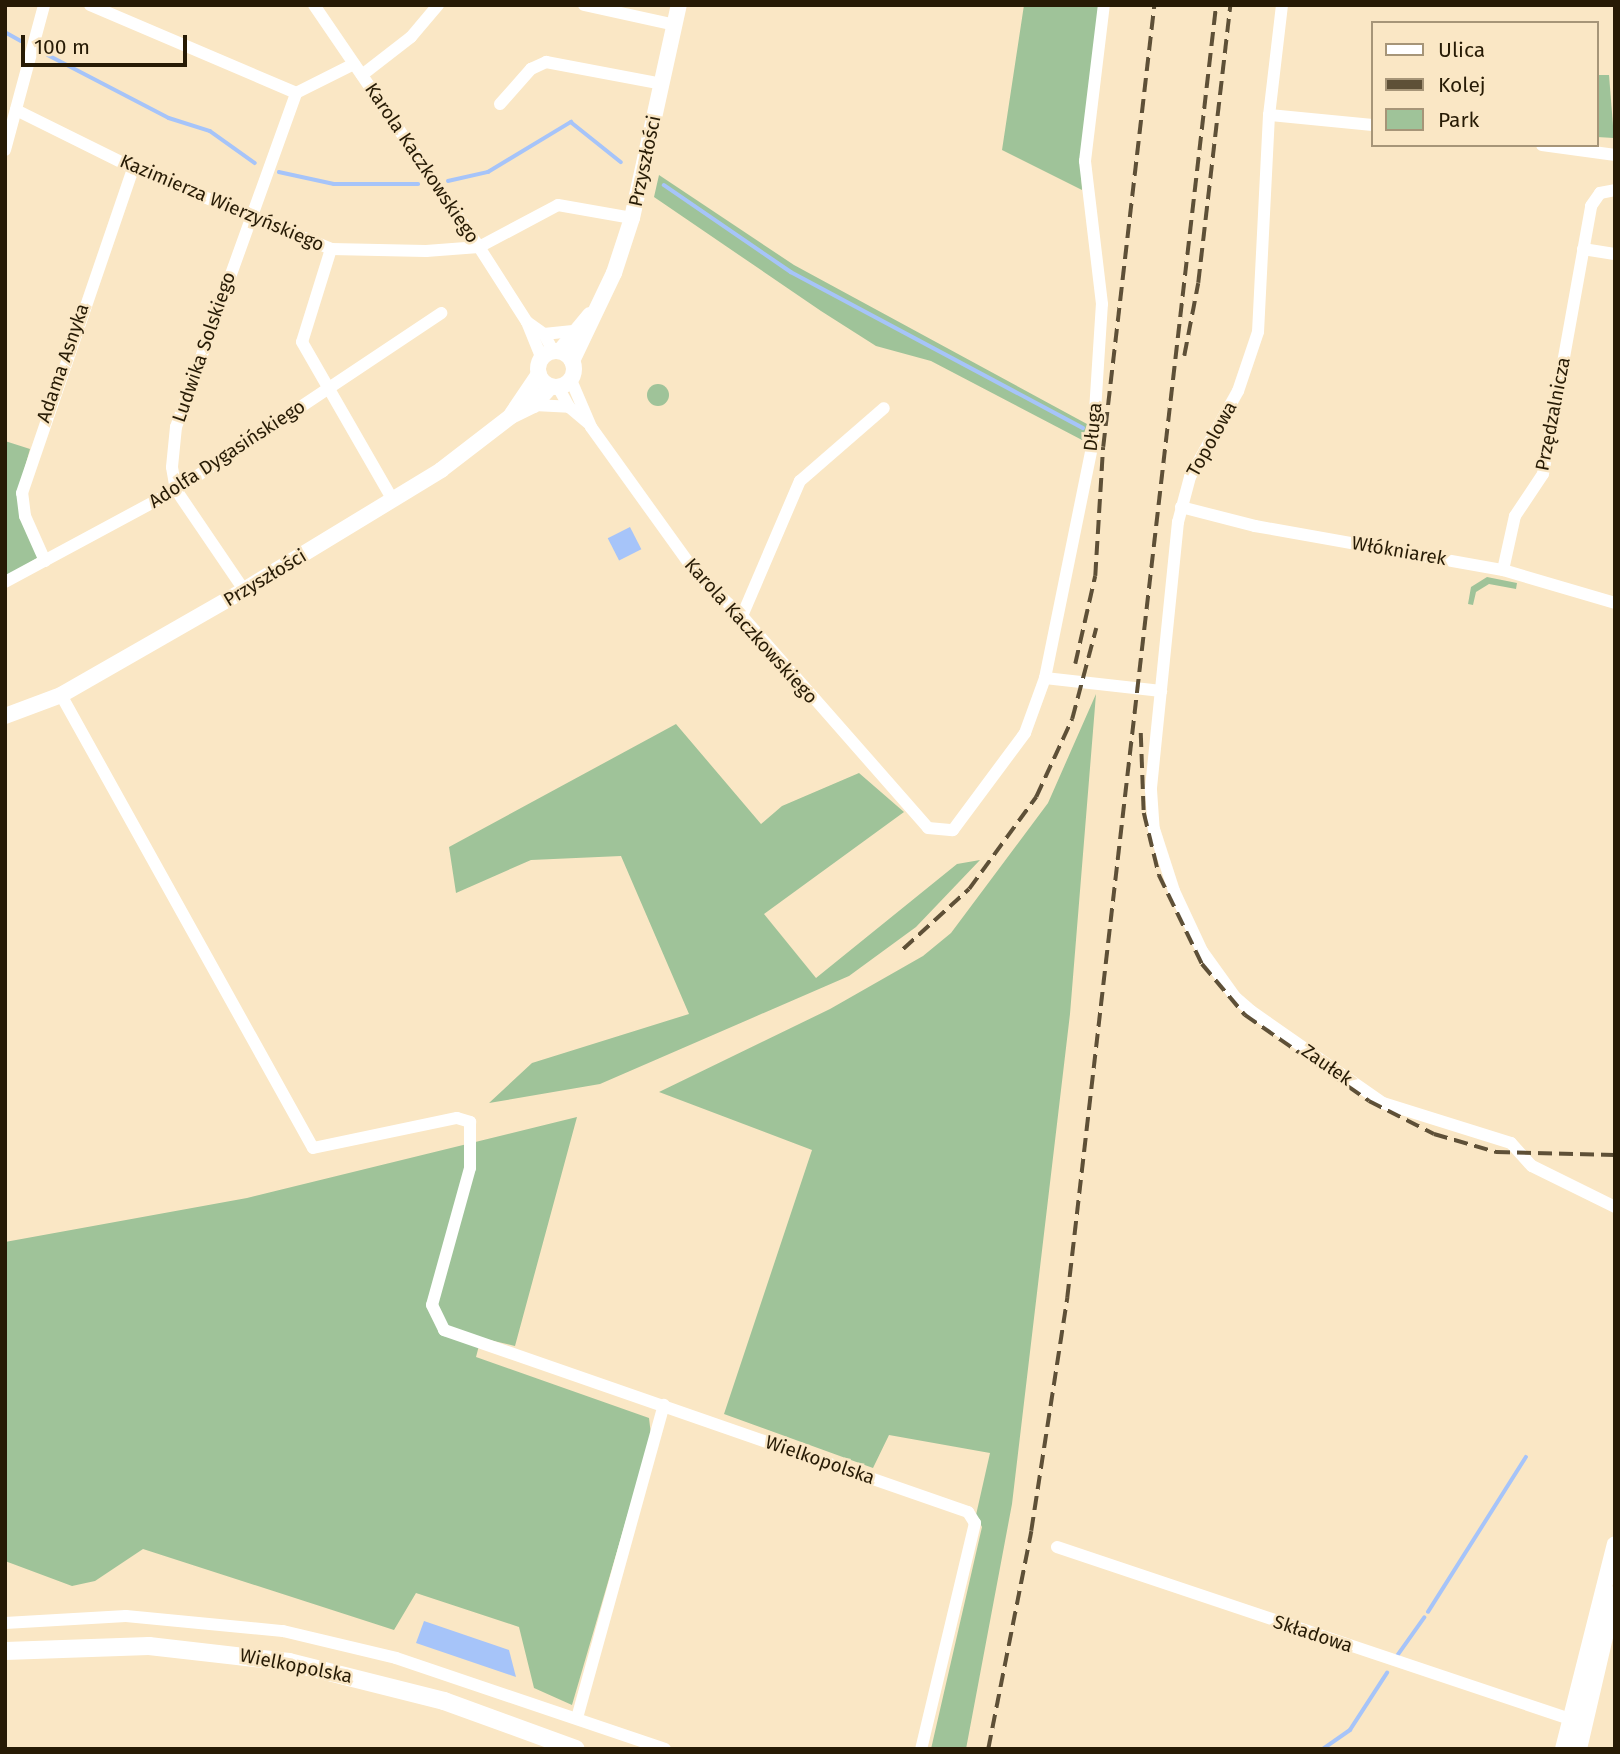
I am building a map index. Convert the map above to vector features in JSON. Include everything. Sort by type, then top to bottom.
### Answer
[{"type":"main road","name":"Wielkopolska","points":[[5,1651],[149,1646],[289,1662],[444,1702],[576,1749]]},
{"type":"street","points":[[5,150],[44,5]]},
{"type":"street","points":[[90,5],[296,93],[354,64]]},
{"type":"street","name":"Karola Kaczkowskiego","points":[[314,5],[479,247],[592,427],[698,576],[742,616],[929,828],[941,832],[962,824]]},
{"type":"street","points":[[362,75],[411,37],[438,5]]},
{"type":"street","points":[[584,5],[675,25]]},
{"type":"street","name":"Przyszłości","points":[[556,369],[595,312],[614,273],[632,218],[679,5]]},
{"type":"street","name":"Długa","points":[[962,824],[1025,733],[1045,678],[1093,442],[1102,304],[1085,161],[1104,5]]},
{"type":"street","name":"Topolowa","points":[[1151,807],[1181,508],[1196,463],[1238,391],[1254,351],[1261,306],[1269,115],[1282,5]]},
{"type":"street","points":[[500,104],[531,69],[546,62],[662,84]]},
{"type":"street","name":"Ludwika Solskiego","points":[[244,590],[176,489],[172,467],[176,427],[248,218],[296,93]]},
{"type":"street","name":"Kazimierza Wierzyńskiego","points":[[16,110],[133,168],[248,218],[331,249],[426,251],[479,247]]},
{"type":"street","points":[[1269,115],[1372,125]]},
{"type":"street","points":[[1557,147],[1615,155]]},
{"type":"street","name":"Adama Asnyka","points":[[45,561],[25,516],[22,493],[133,168]]},
{"type":"street","name":"Przędzalnicza","points":[[1503,570],[1515,516],[1543,474],[1583,249],[1595,198],[1615,190]]},
{"type":"street","points":[[479,247],[558,205],[632,218]]},
{"type":"street","points":[[331,249],[302,331],[307,352],[393,499]]},
{"type":"street","points":[[1583,249],[1615,254]]},
{"type":"street","points":[[511,416],[534,404],[556,369],[573,331],[595,312]]},
{"type":"street","name":"Adolfa Dygasińskiego","points":[[5,582],[176,489],[441,313]]},
{"type":"street","name":"Karola Kaczkowskiego","points":[[527,322],[544,334],[569,407],[592,427]]},
{"type":"street","points":[[544,334],[573,331]]},
{"type":"street","points":[[511,416],[556,369]]},
{"type":"street","points":[[534,404],[569,407]]},
{"type":"street","points":[[742,616],[800,481],[884,408]]},
{"type":"street","name":"Przyszłości","points":[[5,716],[61,695],[244,590],[474,447],[511,416]]},
{"type":"street","name":"Włókniarek","points":[[1181,508],[1255,526],[1503,570],[1615,603]]},
{"type":"street","points":[[1045,678],[1161,691]]},
{"type":"street","name":"Wielkopolska","points":[[61,695],[313,1148],[457,1118],[470,1122],[470,1168],[432,1306],[435,1317],[444,1329],[968,1512],[973,1518],[921,1749]]},
{"type":"street","name":"Zaułek","points":[[1151,807],[1163,860],[1197,940],[1219,976],[1251,1011],[1383,1103],[1511,1143],[1532,1166],[1615,1207]]},
{"type":"street","points":[[577,1718],[664,1405]]},
{"type":"street","points":[[1579,1749],[1607,1621],[1615,1544]]},
{"type":"street","name":"Składowa","points":[[1056,1547],[1570,1719]]},
{"type":"street","points":[[1563,1749],[1570,1719],[1615,1594]]},
{"type":"street","points":[[5,1623],[126,1616],[283,1631],[396,1658],[665,1749]]},
{"type":"street","points":[[1570,1719],[1588,1710]]},
{"type":"street","points":[[1570,1719],[1579,1749]]},
{"type":"green space","points":[[1024,5],[1100,5],[1081,165],[1082,190],[1002,150]]},
{"type":"green space","points":[[1599,75],[1609,75],[1614,138],[1599,137]]},
{"type":"green space","points":[[659,175],[794,265],[1087,424],[1082,440],[931,361],[876,346],[654,197]]},
{"type":"green space","points":[[654,384],[662,384],[669,391],[669,399],[662,406],[654,406],[647,399],[647,391]]},
{"type":"green space","points":[[5,441],[30,449],[18,492],[44,554],[5,577]]},
{"type":"green space","points":[[1487,577],[1517,583],[1516,589],[1489,584],[1476,592],[1473,605],[1468,604],[1471,587]]},
{"type":"green space","points":[[1096,694],[1070,1014],[1012,1504],[966,1749],[931,1749],[982,1527],[976,1515],[990,1453],[889,1435],[873,1468],[724,1414],[812,1150],[659,1092],[830,1009],[923,956],[951,933],[1048,803]]},
{"type":"green space","points":[[676,724],[761,824],[782,806],[859,773],[904,812],[764,914],[816,978],[957,864],[980,860],[916,927],[849,976],[600,1084],[489,1103],[532,1063],[689,1014],[621,856],[531,860],[456,893],[449,847]]},
{"type":"green space","points":[[577,1117],[515,1346],[481,1338],[476,1357],[649,1418],[651,1435],[572,1705],[534,1688],[519,1627],[416,1593],[394,1630],[143,1549],[95,1581],[72,1586],[5,1561],[5,1242],[247,1198]]},
{"type":"water","points":[[630,527],[641,549],[619,561],[608,538]]},
{"type":"water","points":[[424,1621],[509,1650],[516,1677],[416,1643]]},
{"type":"waterway","points":[[5,32],[21,41]]},
{"type":"waterway","points":[[48,55],[169,118],[210,131],[255,163]]},
{"type":"waterway","points":[[448,181],[488,172],[571,122],[621,162]]},
{"type":"waterway","points":[[279,172],[334,184],[418,184]]},
{"type":"waterway","points":[[664,185],[791,272],[1083,428]]},
{"type":"waterway","points":[[1428,1612],[1526,1457]]},
{"type":"waterway","points":[[1397,1656],[1424,1618]]},
{"type":"waterway","points":[[1323,1749],[1350,1730],[1387,1673]]},
{"type":"railway","points":[[1075,664],[1095,576],[1103,447],[1154,5]]},
{"type":"railway","points":[[988,1749],[1031,1531],[1067,1298],[1216,5]]},
{"type":"railway","points":[[1184,356],[1198,283],[1230,5]]},
{"type":"railway","points":[[903,949],[969,889],[1036,797],[1072,719],[1096,628]]},
{"type":"railway","points":[[1141,733],[1144,813],[1159,875],[1202,964],[1245,1015],[1369,1101],[1434,1134],[1496,1152],[1615,1155]]}]
